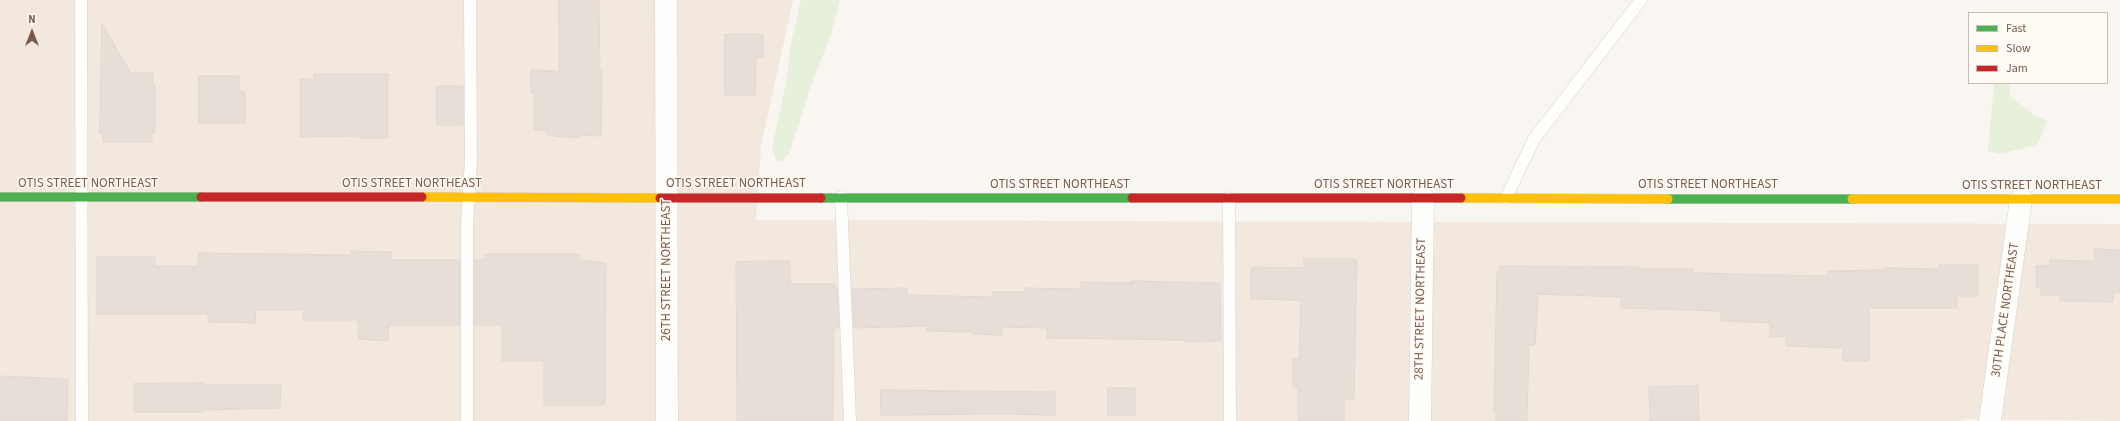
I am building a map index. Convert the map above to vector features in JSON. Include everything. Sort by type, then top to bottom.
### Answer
[{"type":"street","name":"26TH STREET NORTHEAST","points":[[666,0],[667,421]]},
{"type":"street","name":"OTIS STREET NORTHEAST","points":[[0,197],[2120,199]]},
{"type":"street","name":"28TH STREET NORTHEAST","points":[[1420,421],[1423,198]]},
{"type":"street","name":"30TH PLACE NORTHEAST","points":[[1990,421],[2021,199]]},
{"type":"lane","points":[[81,0],[80,197],[82,421]]},
{"type":"lane","points":[[467,421],[466,224],[471,160],[470,0]]},
{"type":"lane","points":[[1506,198],[1534,139],[1641,0]]},
{"type":"lane","points":[[841,197],[850,421]]},
{"type":"lane","points":[[1229,198],[1230,421]]},
{"type":"shaded area","points":[[0,0],[793,0],[761,146],[756,220],[2120,224],[2120,421],[1963,419],[1962,421],[0,421]]},
{"type":"green space","points":[[801,0],[840,0],[831,35],[813,80],[789,154],[781,161],[776,161],[772,147],[787,79],[790,48]]},
{"type":"green space","points":[[1994,84],[2009,84],[2010,96],[2034,115],[2047,121],[2038,144],[2002,154],[1988,151]]},
{"type":"building","points":[[559,0],[599,0],[600,71],[602,71],[601,136],[579,135],[579,138],[554,136],[547,135],[547,130],[534,130],[534,93],[531,93],[531,70],[559,71]]},
{"type":"building","points":[[102,24],[131,73],[153,73],[153,86],[155,86],[155,133],[152,133],[152,142],[103,142],[103,133],[100,133]]},
{"type":"building","points":[[725,34],[763,34],[763,57],[756,57],[755,95],[725,95]]},
{"type":"building","points":[[314,74],[388,74],[388,138],[360,138],[360,136],[300,137],[300,79],[314,79]]},
{"type":"building","points":[[199,76],[239,76],[239,91],[245,91],[245,123],[199,123]]},
{"type":"building","points":[[437,86],[463,86],[463,125],[437,125]]},
{"type":"building","points":[[2095,249],[2120,250],[2120,292],[2114,292],[2113,302],[2060,301],[2060,295],[2041,295],[2041,288],[2036,288],[2036,266],[2050,265],[2050,260],[2092,261],[2094,260]]},
{"type":"building","points":[[351,251],[391,252],[391,260],[460,260],[460,325],[389,325],[388,341],[358,339],[358,320],[303,320],[303,310],[256,310],[255,323],[208,322],[208,314],[97,314],[97,257],[155,257],[155,266],[198,266],[198,253],[351,255]]},
{"type":"building","points":[[485,254],[579,254],[579,260],[606,263],[605,405],[544,405],[544,361],[502,361],[502,325],[474,325],[474,260],[485,260]]},
{"type":"building","points":[[1304,259],[1357,259],[1354,399],[1344,399],[1344,421],[1298,421],[1298,387],[1293,387],[1293,359],[1299,359],[1301,300],[1251,299],[1251,267],[1304,268]]},
{"type":"building","points":[[790,261],[790,284],[835,284],[835,289],[837,289],[839,328],[834,328],[833,421],[737,421],[736,262]]},
{"type":"building","points":[[1939,265],[1978,265],[1978,296],[1957,296],[1957,308],[1869,308],[1869,361],[1843,361],[1843,348],[1786,346],[1786,336],[1770,337],[1770,323],[1721,321],[1721,311],[1621,308],[1621,297],[1538,294],[1535,345],[1529,345],[1527,421],[1496,421],[1496,413],[1494,413],[1497,271],[1499,271],[1499,266],[1638,267],[1638,269],[1693,269],[1693,273],[1828,276],[1828,271],[1885,270],[1885,268],[1939,269]]},
{"type":"building","points":[[1131,281],[1220,283],[1221,341],[1185,342],[1185,340],[1047,338],[1047,328],[1002,327],[1002,335],[974,334],[974,332],[927,331],[927,326],[854,328],[852,289],[907,288],[907,295],[993,297],[993,292],[1025,292],[1025,288],[1081,289],[1081,282],[1131,283]]},
{"type":"building","points":[[0,376],[68,379],[67,421],[0,421]]},
{"type":"building","points":[[203,383],[203,385],[281,385],[280,408],[203,410],[203,412],[134,412],[134,384]]},
{"type":"building","points":[[1698,386],[1699,421],[1650,421],[1649,387]]},
{"type":"building","points":[[1108,388],[1135,388],[1135,415],[1108,415]]},
{"type":"building","points":[[881,390],[1055,392],[1055,415],[881,415]]},
{"type":"traffic: fast","points":[[0,197],[201,197]]},
{"type":"traffic: fast","points":[[821,198],[1132,198]]},
{"type":"traffic: fast","points":[[1668,199],[1852,199]]},
{"type":"traffic: slow","points":[[422,197],[660,198]]},
{"type":"traffic: slow","points":[[1461,198],[1668,199]]},
{"type":"traffic: slow","points":[[1852,199],[2120,199]]},
{"type":"traffic: jam","points":[[201,197],[422,197]]},
{"type":"traffic: jam","points":[[660,198],[821,198]]},
{"type":"traffic: jam","points":[[1132,198],[1461,198]]}]
